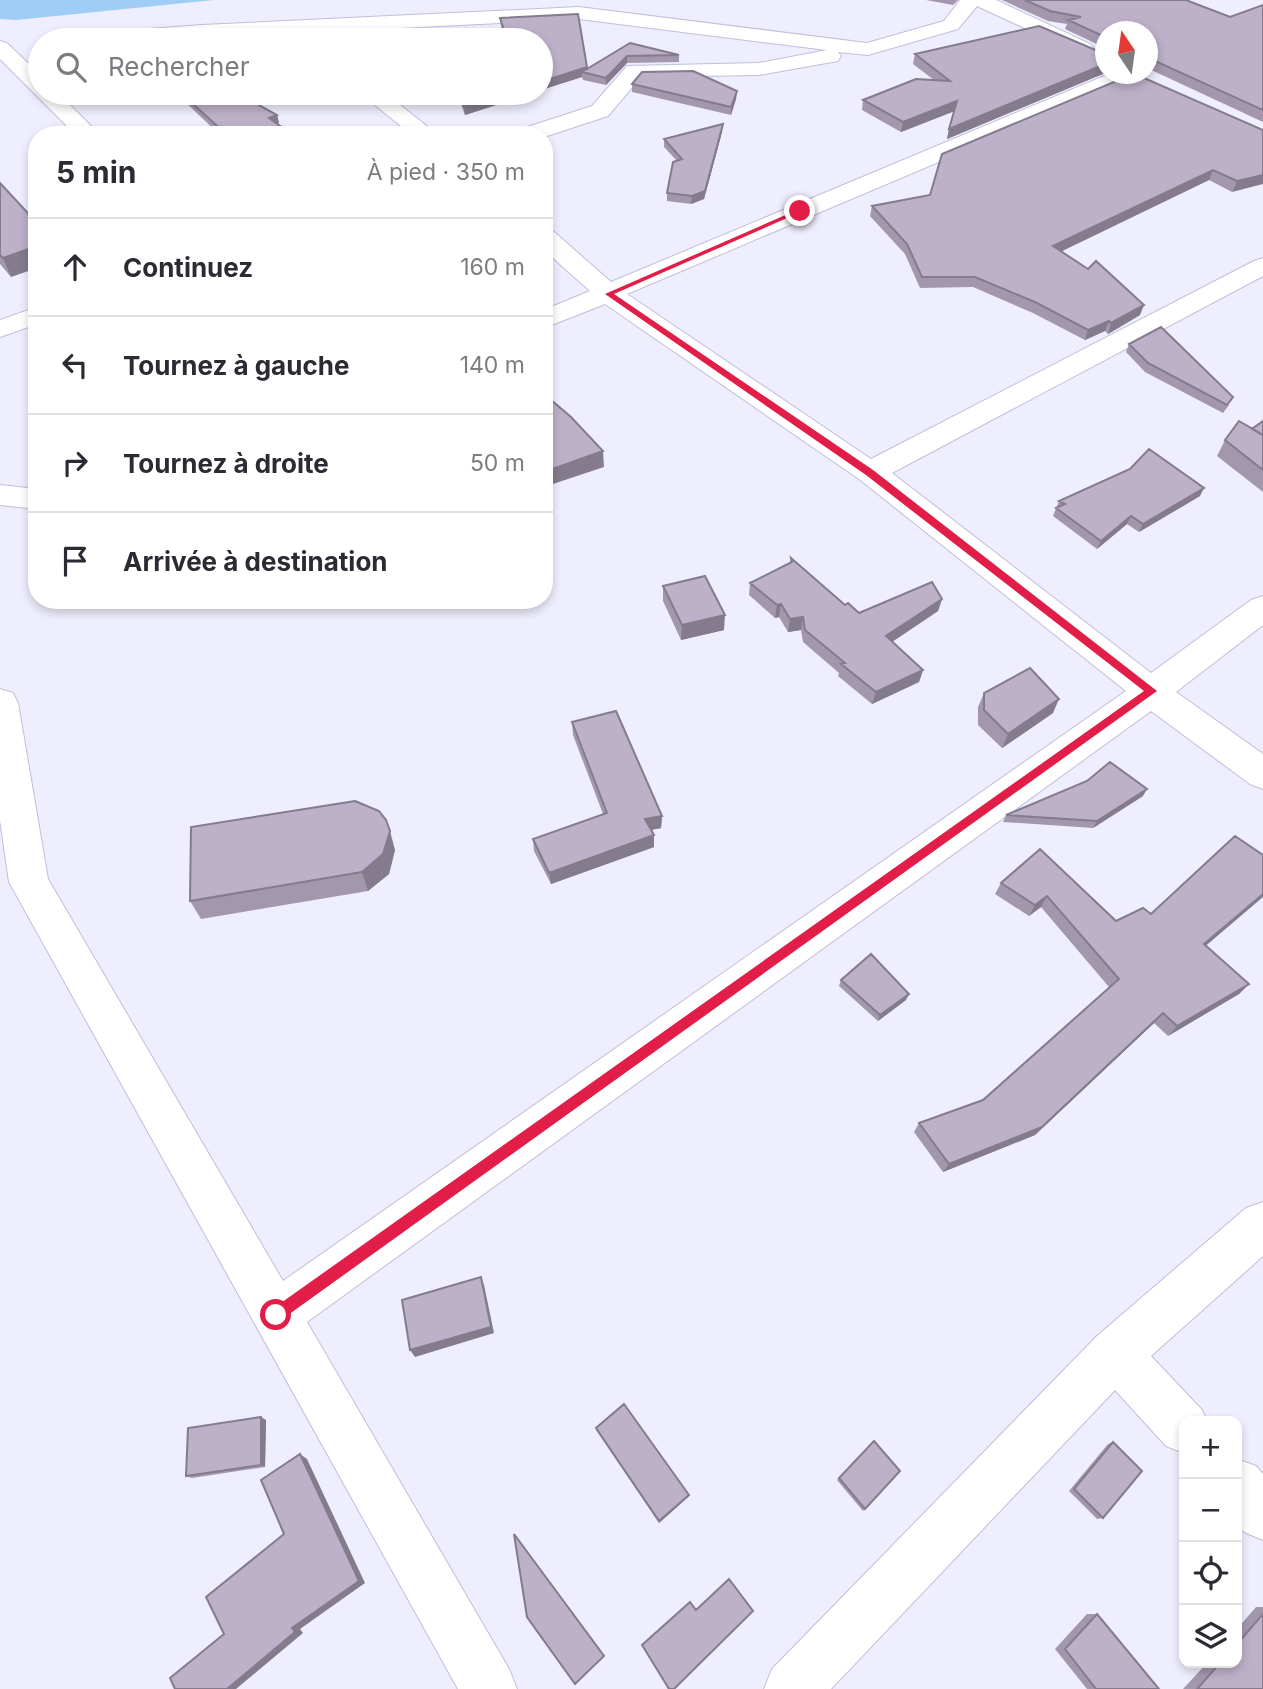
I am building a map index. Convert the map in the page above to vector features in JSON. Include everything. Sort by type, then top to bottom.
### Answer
[{"type":"street","points":[[553,126],[600,111],[635,71],[759,69],[868,49],[951,25],[971,0]]},
{"type":"street","points":[[980,0],[1095,54]]},
{"type":"street","points":[[283,27],[356,4]]},
{"type":"street","points":[[268,28],[579,13],[868,49]]},
{"type":"street","points":[[0,47],[27,45]]},
{"type":"street","points":[[0,47],[28,75]]},
{"type":"street","points":[[553,316],[1115,84]]},
{"type":"street","points":[[58,105],[80,126]]},
{"type":"street","points":[[387,105],[415,126]]},
{"type":"street","points":[[553,244],[609,294],[870,472],[1151,691],[1263,774]]},
{"type":"street","points":[[870,472],[1263,266]]},
{"type":"street","points":[[0,329],[28,318]]},
{"type":"street","points":[[0,495],[28,498]]},
{"type":"street","points":[[276,1315],[1151,691],[1263,608]]},
{"type":"street","points":[[0,703],[15,889],[276,1315],[489,1689]]},
{"type":"street","points":[[792,1689],[1115,1354],[1263,1225]]},
{"type":"street","points":[[1115,1354],[1179,1423]]},
{"type":"street","points":[[1242,1490],[1263,1513]]},
{"type":"water","points":[[0,0],[214,0],[16,20],[0,19]]},
{"type":"building","points":[[1025,0],[1186,0],[1230,17],[1263,5],[1263,110],[1158,62],[1158,21],[1095,21],[1095,32],[1068,20],[1081,17],[1050,11]]},
{"type":"building","points":[[578,14],[587,67],[553,78],[553,28],[503,28],[500,18]]},
{"type":"building","points":[[1039,26],[1095,50],[1095,68],[949,129],[957,101],[903,122],[863,100],[916,79],[950,81],[915,54]]},
{"type":"building","points":[[630,43],[679,55],[627,56],[606,78],[582,72]]},
{"type":"building","points":[[693,71],[737,91],[731,107],[632,84],[642,72]]},
{"type":"building","points":[[1109,84],[1158,84],[1263,130],[1263,175],[1237,181],[1213,170],[1053,246],[1088,269],[1096,261],[1144,305],[1111,323],[1109,321],[1088,330],[1037,303],[975,277],[922,277],[907,244],[872,206],[930,195],[942,154]]},
{"type":"building","points":[[194,105],[259,105],[277,115],[269,118],[280,126],[217,126]]},
{"type":"building","points":[[723,124],[705,191],[692,196],[667,193],[673,162],[682,159],[664,139]]},
{"type":"building","points":[[0,183],[28,213],[28,249],[3,258],[0,255]]},
{"type":"building","points":[[1161,327],[1233,397],[1227,405],[1148,363],[1129,344]]},
{"type":"building","points":[[553,402],[571,417],[603,451],[553,469]]},
{"type":"building","points":[[1239,421],[1263,435],[1263,470],[1225,440]]},
{"type":"building","points":[[1263,421],[1263,435],[1252,429]]},
{"type":"building","points":[[1149,449],[1204,488],[1143,524],[1131,516],[1101,541],[1056,508],[1065,504],[1059,501],[1130,469]]},
{"type":"building","points":[[791,558],[845,605],[848,603],[859,613],[932,582],[942,599],[886,636],[923,670],[876,692],[841,664],[845,663],[805,630],[803,617],[790,619],[781,604],[777,605],[750,583],[792,562]]},
{"type":"building","points":[[705,576],[725,615],[682,625],[663,586]]},
{"type":"building","points":[[1030,668],[1059,699],[1008,734],[984,710],[984,693]]},
{"type":"building","points":[[616,711],[662,816],[645,819],[654,835],[549,873],[533,839],[607,813],[572,722]]},
{"type":"building","points":[[1110,762],[1147,789],[1097,821],[1006,815],[1087,781]]},
{"type":"building","points":[[355,801],[379,811],[390,831],[383,854],[362,872],[190,901],[191,827]]},
{"type":"building","points":[[1235,836],[1263,855],[1263,894],[1204,944],[1249,984],[1177,1026],[1163,1013],[1042,1127],[949,1164],[919,1123],[983,1100],[1119,979],[1047,896],[1035,905],[1001,883],[1040,849],[1116,921],[1143,908],[1151,914]]},
{"type":"building","points":[[871,954],[909,994],[880,1015],[841,980]]},
{"type":"building","points":[[481,1277],[491,1327],[410,1350],[402,1300]]},
{"type":"building","points":[[624,1404],[689,1495],[659,1521],[596,1428]]},
{"type":"building","points":[[261,1417],[261,1465],[186,1476],[188,1428]]},
{"type":"building","points":[[874,1441],[900,1471],[865,1509],[839,1478]]},
{"type":"building","points":[[1113,1442],[1142,1471],[1103,1518],[1074,1489]]},
{"type":"building","points":[[300,1454],[359,1581],[292,1628],[295,1632],[227,1689],[175,1689],[170,1678],[224,1634],[206,1597],[284,1534],[261,1480]]},
{"type":"building","points":[[514,1534],[604,1656],[575,1684],[527,1617]]},
{"type":"building","points":[[729,1579],[753,1611],[674,1689],[669,1689],[642,1645],[690,1602],[696,1610]]},
{"type":"building","points":[[1097,1614],[1159,1689],[1096,1689],[1065,1649]]},
{"type":"building","points":[[1263,1614],[1263,1689],[1197,1689],[1216,1668],[1242,1668],[1242,1638]]},
{"type":"route","points":[[276,1315],[1151,691],[870,472],[609,294],[800,211]]}]
